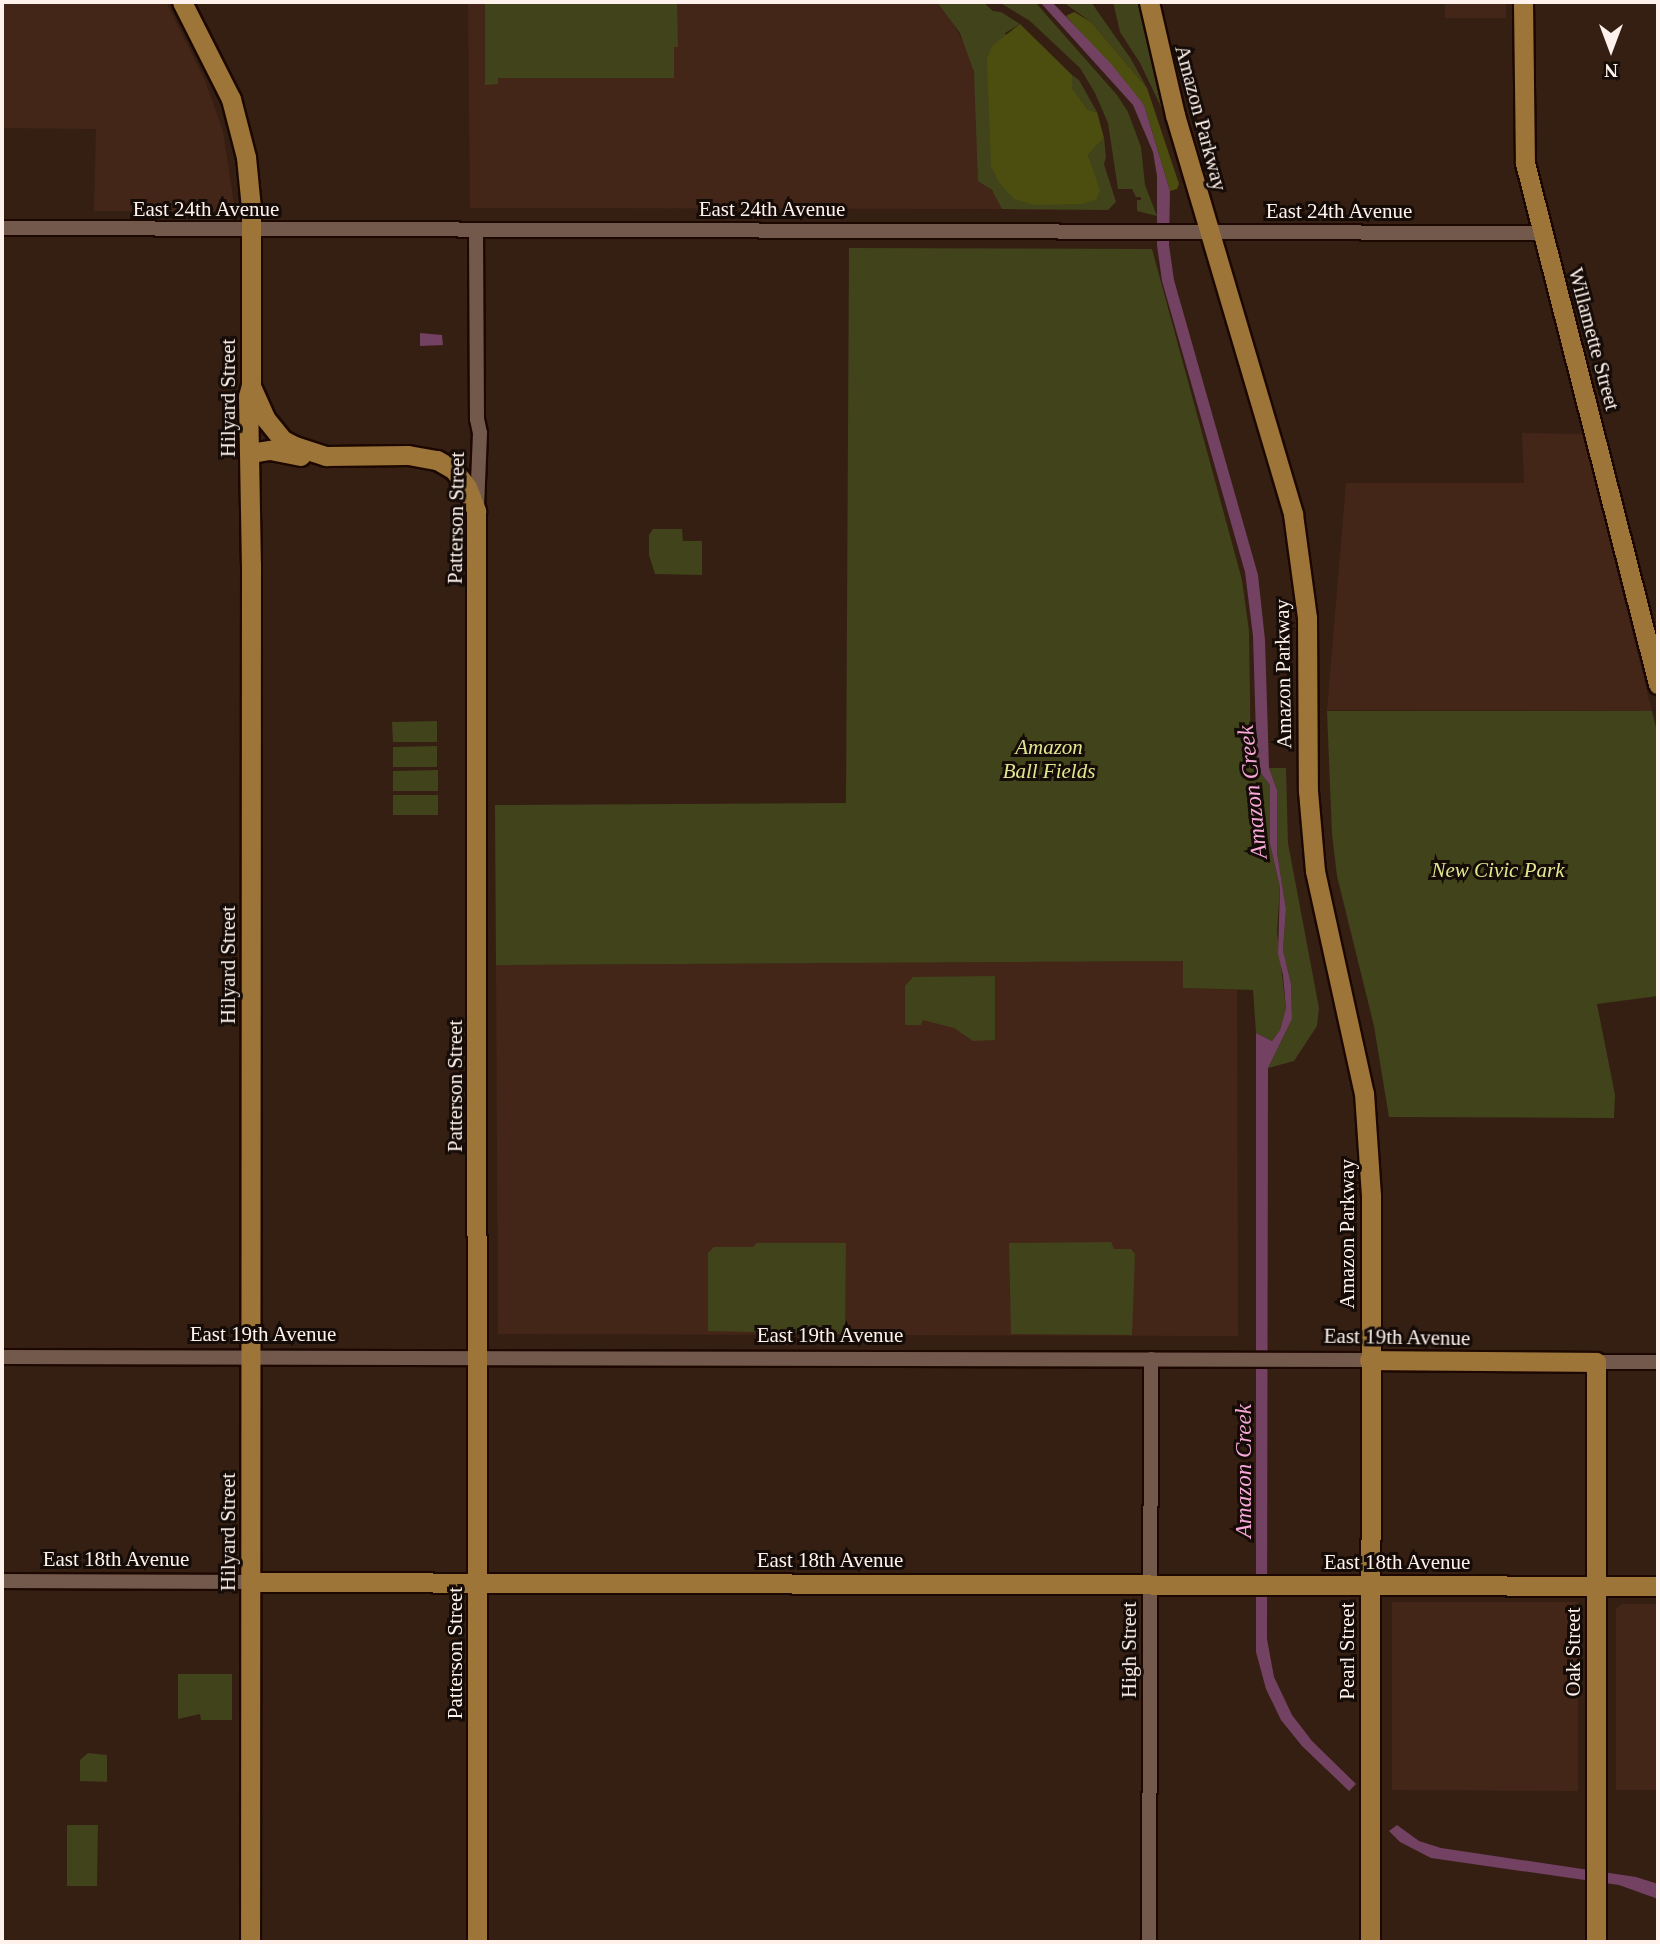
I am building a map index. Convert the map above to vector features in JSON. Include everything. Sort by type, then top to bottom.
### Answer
[{"type":"main road","name":"Hilyard Street","points":[[182,2],[231,99],[246,157],[251,230],[251,385],[248,396],[250,1942]]},
{"type":"main road","name":"Amazon Parkway","points":[[1149,2],[1164,77],[1281,468],[1301,561],[1307,618],[1308,791],[1314,870],[1357,1054],[1369,1149],[1369,1360]]},
{"type":"main road","name":"Willamette Street","points":[[1523,2],[1524,152],[1658,684]]},
{"type":"main road","points":[[251,385],[265,418],[283,440],[326,456]]},
{"type":"main road","points":[[250,453],[270,450],[307,457],[408,455],[437,460],[454,470],[467,487],[476,511]]},
{"type":"main road","name":"Patterson Street","points":[[476,511],[477,1942]]},
{"type":"main road","name":"East 19th Avenue","points":[[1369,1360],[1596,1362]]},
{"type":"main road","name":"Pearl Street","points":[[1369,1360],[1370,1942]]},
{"type":"main road","name":"Oak Street","points":[[1596,1362],[1596,1942]]},
{"type":"main road","name":"East 18th Avenue","points":[[251,1582],[1658,1586]]},
{"type":"street","name":"East 24th Avenue","points":[[2,228],[1543,233]]},
{"type":"street","name":"Patterson Street","points":[[476,230],[477,419],[480,444],[476,511]]},
{"type":"street","name":"East 19th Avenue","points":[[2,1357],[1369,1360]]},
{"type":"street","name":"High Street","points":[[1149,1942],[1151,1359]]},
{"type":"street","name":"East 19th Avenue","points":[[1596,1362],[1658,1362]]},
{"type":"street","name":"East 18th Avenue","points":[[2,1581],[251,1582]]},
{"type":"shaded area","points":[[3,2],[166,2],[204,78],[223,131],[234,204],[227,211],[94,211],[96,129],[2,128]]},
{"type":"shaded area","points":[[468,2],[937,2],[950,17],[969,53],[977,87],[986,185],[997,196],[1002,209],[470,208]]},
{"type":"shaded area","points":[[1040,2],[1052,2],[1112,65],[1144,105],[1170,191],[1169,245],[1174,280],[1258,575],[1265,640],[1269,768],[1277,790],[1277,853],[1286,909],[1283,950],[1291,984],[1292,1019],[1268,1068],[1267,1639],[1274,1677],[1292,1715],[1312,1741],[1356,1784],[1349,1791],[1302,1746],[1281,1720],[1266,1689],[1256,1652],[1256,1033],[1272,1041],[1280,1030],[1286,1008],[1278,954],[1280,887],[1270,844],[1270,785],[1257,768],[1253,636],[1245,572],[1162,281],[1157,245],[1157,176],[1153,152],[1133,105]]},
{"type":"shaded area","points":[[1445,2],[1506,2],[1506,18],[1445,18]]},
{"type":"shaded area","points":[[1074,12],[1091,22],[1147,88],[1179,184],[1177,189],[1170,191],[1144,105],[1066,16]]},
{"type":"shaded area","points":[[1020,24],[1072,75],[1072,88],[1088,110],[1097,112],[1104,138],[1088,155],[1100,190],[1097,199],[1082,204],[1034,205],[1014,199],[1000,184],[991,166],[987,59],[992,46]]},
{"type":"shaded area","points":[[420,333],[442,335],[443,345],[420,346]]},
{"type":"shaded area","points":[[1522,433],[1583,434],[1652,711],[1327,710],[1346,483],[1524,483]]},
{"type":"shaded area","points":[[1183,961],[1184,988],[1237,990],[1238,1336],[498,1334],[496,965]]},
{"type":"shaded area","points":[[1392,1602],[1578,1602],[1578,1791],[1392,1790]]},
{"type":"shaded area","points":[[1622,1604],[1658,1604],[1658,1790],[1616,1790],[1616,1609]]},
{"type":"shaded area","points":[[1397,1825],[1419,1841],[1441,1848],[1636,1877],[1658,1884],[1658,1899],[1619,1885],[1431,1858],[1400,1842],[1389,1831]]},
{"type":"green space","points":[[485,2],[677,2],[678,47],[674,47],[674,78],[498,78],[498,84],[485,85]]},
{"type":"green space","points":[[937,2],[983,2],[993,11],[1001,12],[1020,24],[1005,33],[1097,199],[1099,189],[1088,155],[1104,138],[1104,164],[1116,202],[1108,210],[1002,209],[992,190],[978,181],[974,72],[960,33]]},
{"type":"green space","points":[[999,2],[1035,2],[1117,95],[1128,112],[1141,147],[1145,185],[1157,216],[1137,211],[1137,200],[1141,200],[1141,197],[1136,197],[1132,189],[1118,189],[1108,123],[1080,68],[1030,21]]},
{"type":"green space","points":[[1063,2],[1091,2],[1131,59],[1147,88],[1091,22]]},
{"type":"green space","points":[[1113,2],[1139,2],[1164,113],[1140,63],[1120,32]]},
{"type":"green space","points":[[1072,75],[1079,80],[1097,112],[1088,110],[1072,88]]},
{"type":"green space","name":"Amazon Ball Fields","points":[[849,248],[1152,249],[1242,580],[1249,631],[1251,767],[1257,768],[1270,785],[1270,844],[1280,887],[1277,932],[1286,1008],[1280,1030],[1272,1041],[1256,1033],[1253,990],[1183,988],[1183,961],[496,965],[495,805],[846,803]]},
{"type":"green space","points":[[653,529],[682,529],[683,541],[702,541],[702,575],[655,574],[649,555],[649,535]]},
{"type":"green space","name":"New Civic Park","points":[[1327,711],[1652,711],[1658,736],[1658,996],[1597,1004],[1615,1095],[1614,1118],[1389,1117],[1374,1026],[1337,876],[1332,834]]},
{"type":"green space","points":[[437,721],[437,742],[393,742],[392,722]]},
{"type":"green space","points":[[437,746],[437,767],[393,767],[393,747]]},
{"type":"green space","points":[[1269,768],[1286,768],[1288,843],[1319,1008],[1317,1026],[1294,1061],[1268,1068],[1292,1019],[1291,984],[1283,950],[1286,909],[1277,853],[1277,790]]},
{"type":"green space","points":[[438,770],[438,791],[393,791],[393,771]]},
{"type":"green space","points":[[393,795],[438,795],[438,815],[393,815]]},
{"type":"green space","points":[[995,976],[995,1040],[973,1041],[954,1028],[923,1020],[921,1025],[905,1025],[905,986],[913,977]]},
{"type":"green space","points":[[1111,1242],[1114,1249],[1131,1249],[1135,1254],[1132,1335],[1011,1334],[1009,1243]]},
{"type":"green space","points":[[757,1243],[846,1243],[845,1334],[708,1331],[708,1253],[714,1247],[753,1247]]},
{"type":"green space","points":[[178,1674],[232,1674],[232,1720],[201,1720],[200,1714],[178,1719]]},
{"type":"green space","points":[[88,1753],[107,1755],[107,1782],[80,1781],[80,1760]]},
{"type":"green space","points":[[67,1825],[98,1825],[97,1886],[67,1886]]},
{"type":"water label","name":"Amazon Creek","points":[[1253,792]]},
{"type":"water label","name":"Amazon Creek","points":[[1244,1471]]}]
